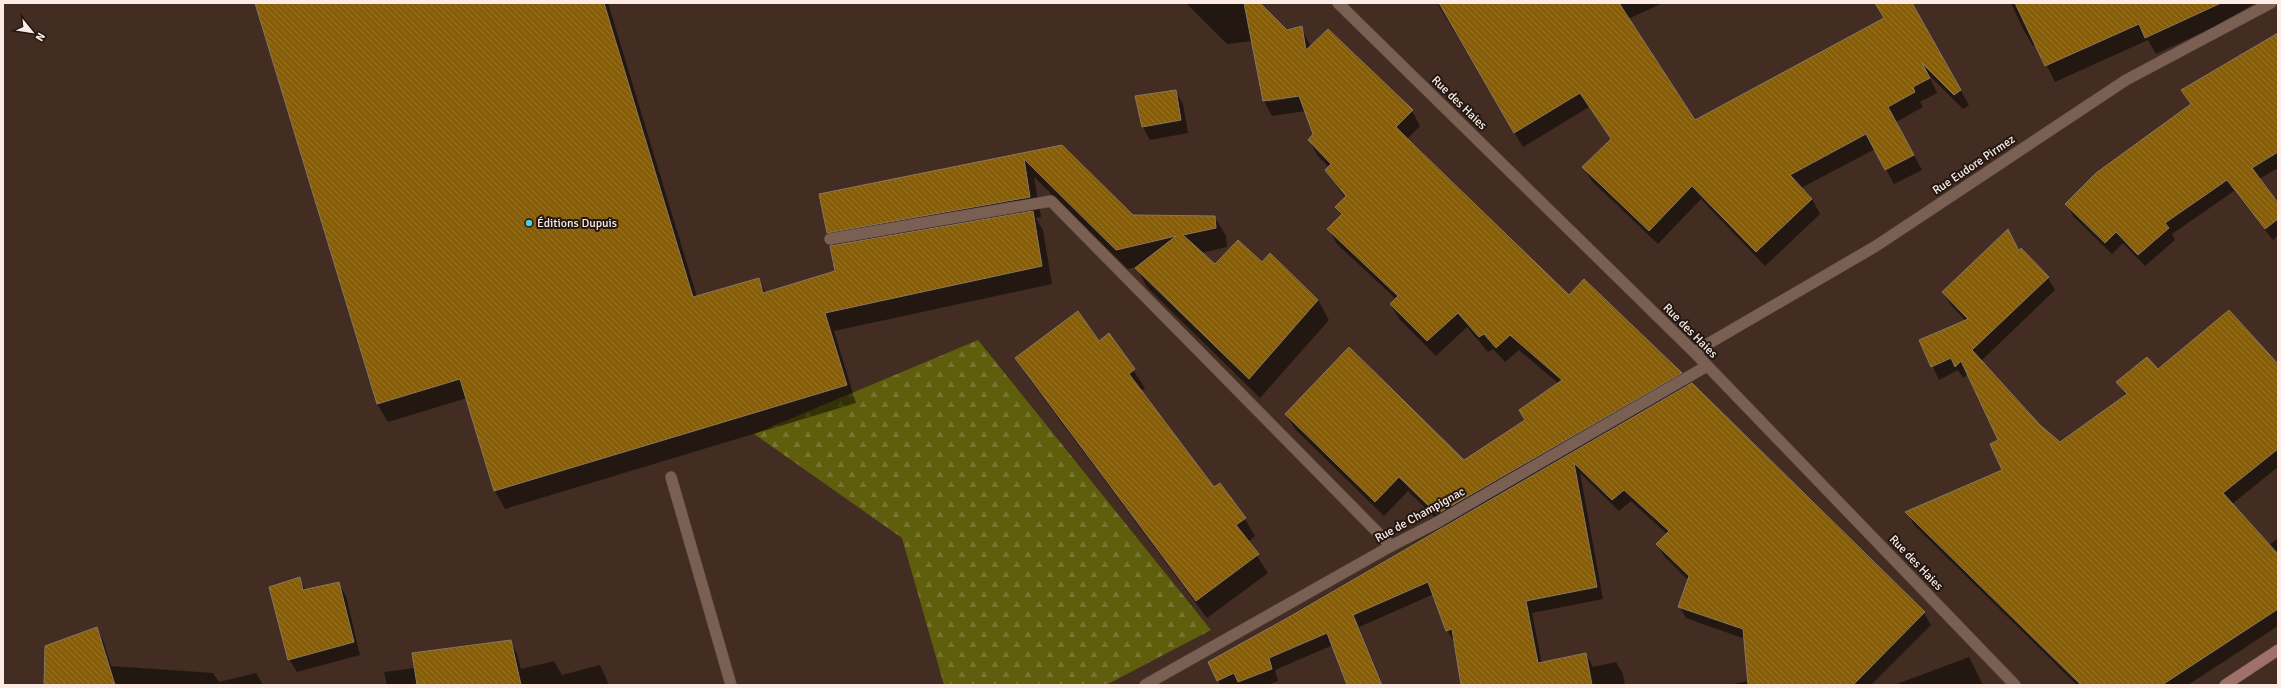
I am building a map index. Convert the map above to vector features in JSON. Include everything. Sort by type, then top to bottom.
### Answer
[{"type":"main road","points":[[2225,685],[2278,650]]},
{"type":"street","name":"Rue des Haies","points":[[1338,3],[1694,352],[2016,685]]},
{"type":"street","name":"Rue Eudore Pirmez","points":[[1694,352],[1876,246],[2126,80],[2271,3]]},
{"type":"street","points":[[830,239],[1051,201],[1391,546]]},
{"type":"street","name":"Rue de Champignac","points":[[1145,685],[1391,546],[1436,523],[1707,366]]},
{"type":"street","points":[[671,477],[731,685]]},
{"type":"green space","points":[[978,340],[1211,630],[1106,685],[944,685],[902,538],[754,434]]},
{"type":"building","points":[[255,3],[604,3],[693,297],[759,278],[763,293],[835,271],[830,246],[1033,211],[1042,266],[825,313],[847,385],[494,491],[460,379],[377,404]]},
{"type":"building","points":[[1244,3],[1260,3],[1287,30],[1302,26],[1306,50],[1328,29],[1413,110],[1396,127],[1418,149],[1569,295],[1584,279],[1682,373],[1437,514],[1399,477],[1375,502],[1285,414],[1349,347],[1464,460],[1525,420],[1519,410],[1562,380],[1510,335],[1496,348],[1484,334],[1479,337],[1458,313],[1427,341],[1390,304],[1398,296],[1327,229],[1342,214],[1335,207],[1346,196],[1325,170],[1331,164],[1308,140],[1313,134],[1299,96],[1263,101]]},
{"type":"building","points":[[1439,3],[1619,3],[1695,120],[1884,18],[1875,3],[1912,3],[1961,90],[1954,95],[1922,63],[1930,78],[1913,87],[1915,92],[1888,107],[1914,155],[1885,170],[1866,134],[1790,175],[1812,199],[1756,252],[1692,186],[1649,231],[1582,167],[1611,139],[1580,93],[1514,133]]},
{"type":"building","points":[[2015,3],[2221,3],[2145,38],[2139,24],[2045,66]]},
{"type":"building","points":[[2278,33],[2278,152],[2252,168],[2278,203],[2278,219],[2265,229],[2227,180],[2165,223],[2169,228],[2138,255],[2116,232],[2105,243],[2065,204],[2096,173],[2191,104],[2181,90]]},
{"type":"building","points":[[1176,90],[1181,120],[1142,127],[1135,96]]},
{"type":"building","points":[[1062,145],[1133,215],[1215,216],[1216,228],[1183,235],[1215,264],[1238,240],[1262,262],[1270,253],[1318,300],[1249,379],[1135,268],[1176,236],[1116,250],[1024,159],[1030,197],[827,233],[819,194]]},
{"type":"building","points":[[2008,229],[2019,251],[2021,248],[2049,277],[1972,350],[2040,425],[2060,442],[2127,394],[2116,382],[2147,357],[2158,369],[2229,310],[2278,364],[2278,449],[2223,493],[2278,554],[2278,609],[2162,685],[2081,685],[1905,512],[2002,470],[1990,444],[1998,440],[1961,361],[1955,367],[1951,358],[1931,367],[1919,340],[1968,319],[1942,292]]},
{"type":"building","points":[[1078,311],[1099,341],[1109,333],[1135,369],[1129,374],[1214,487],[1220,483],[1246,518],[1236,525],[1259,554],[1196,601],[1015,358]]},
{"type":"building","points":[[1692,383],[1925,612],[1853,685],[1748,685],[1743,629],[1678,607],[1689,576],[1656,544],[1669,531],[1624,490],[1612,500],[1574,463],[1597,587],[1526,601],[1538,663],[1586,653],[1592,685],[1461,685],[1452,629],[1446,631],[1428,582],[1353,615],[1382,685],[1347,685],[1327,633],[1269,658],[1272,669],[1238,682],[1234,673],[1217,681],[1208,662],[1287,618]]},
{"type":"building","points":[[300,577],[303,590],[339,582],[354,642],[288,660],[269,587]]},
{"type":"building","points":[[97,627],[115,685],[44,685],[45,646]]},
{"type":"building","points":[[511,640],[521,685],[417,685],[412,653]]},
{"type":"place","name":"Éditions Dupuis","points":[[529,223]]}]
